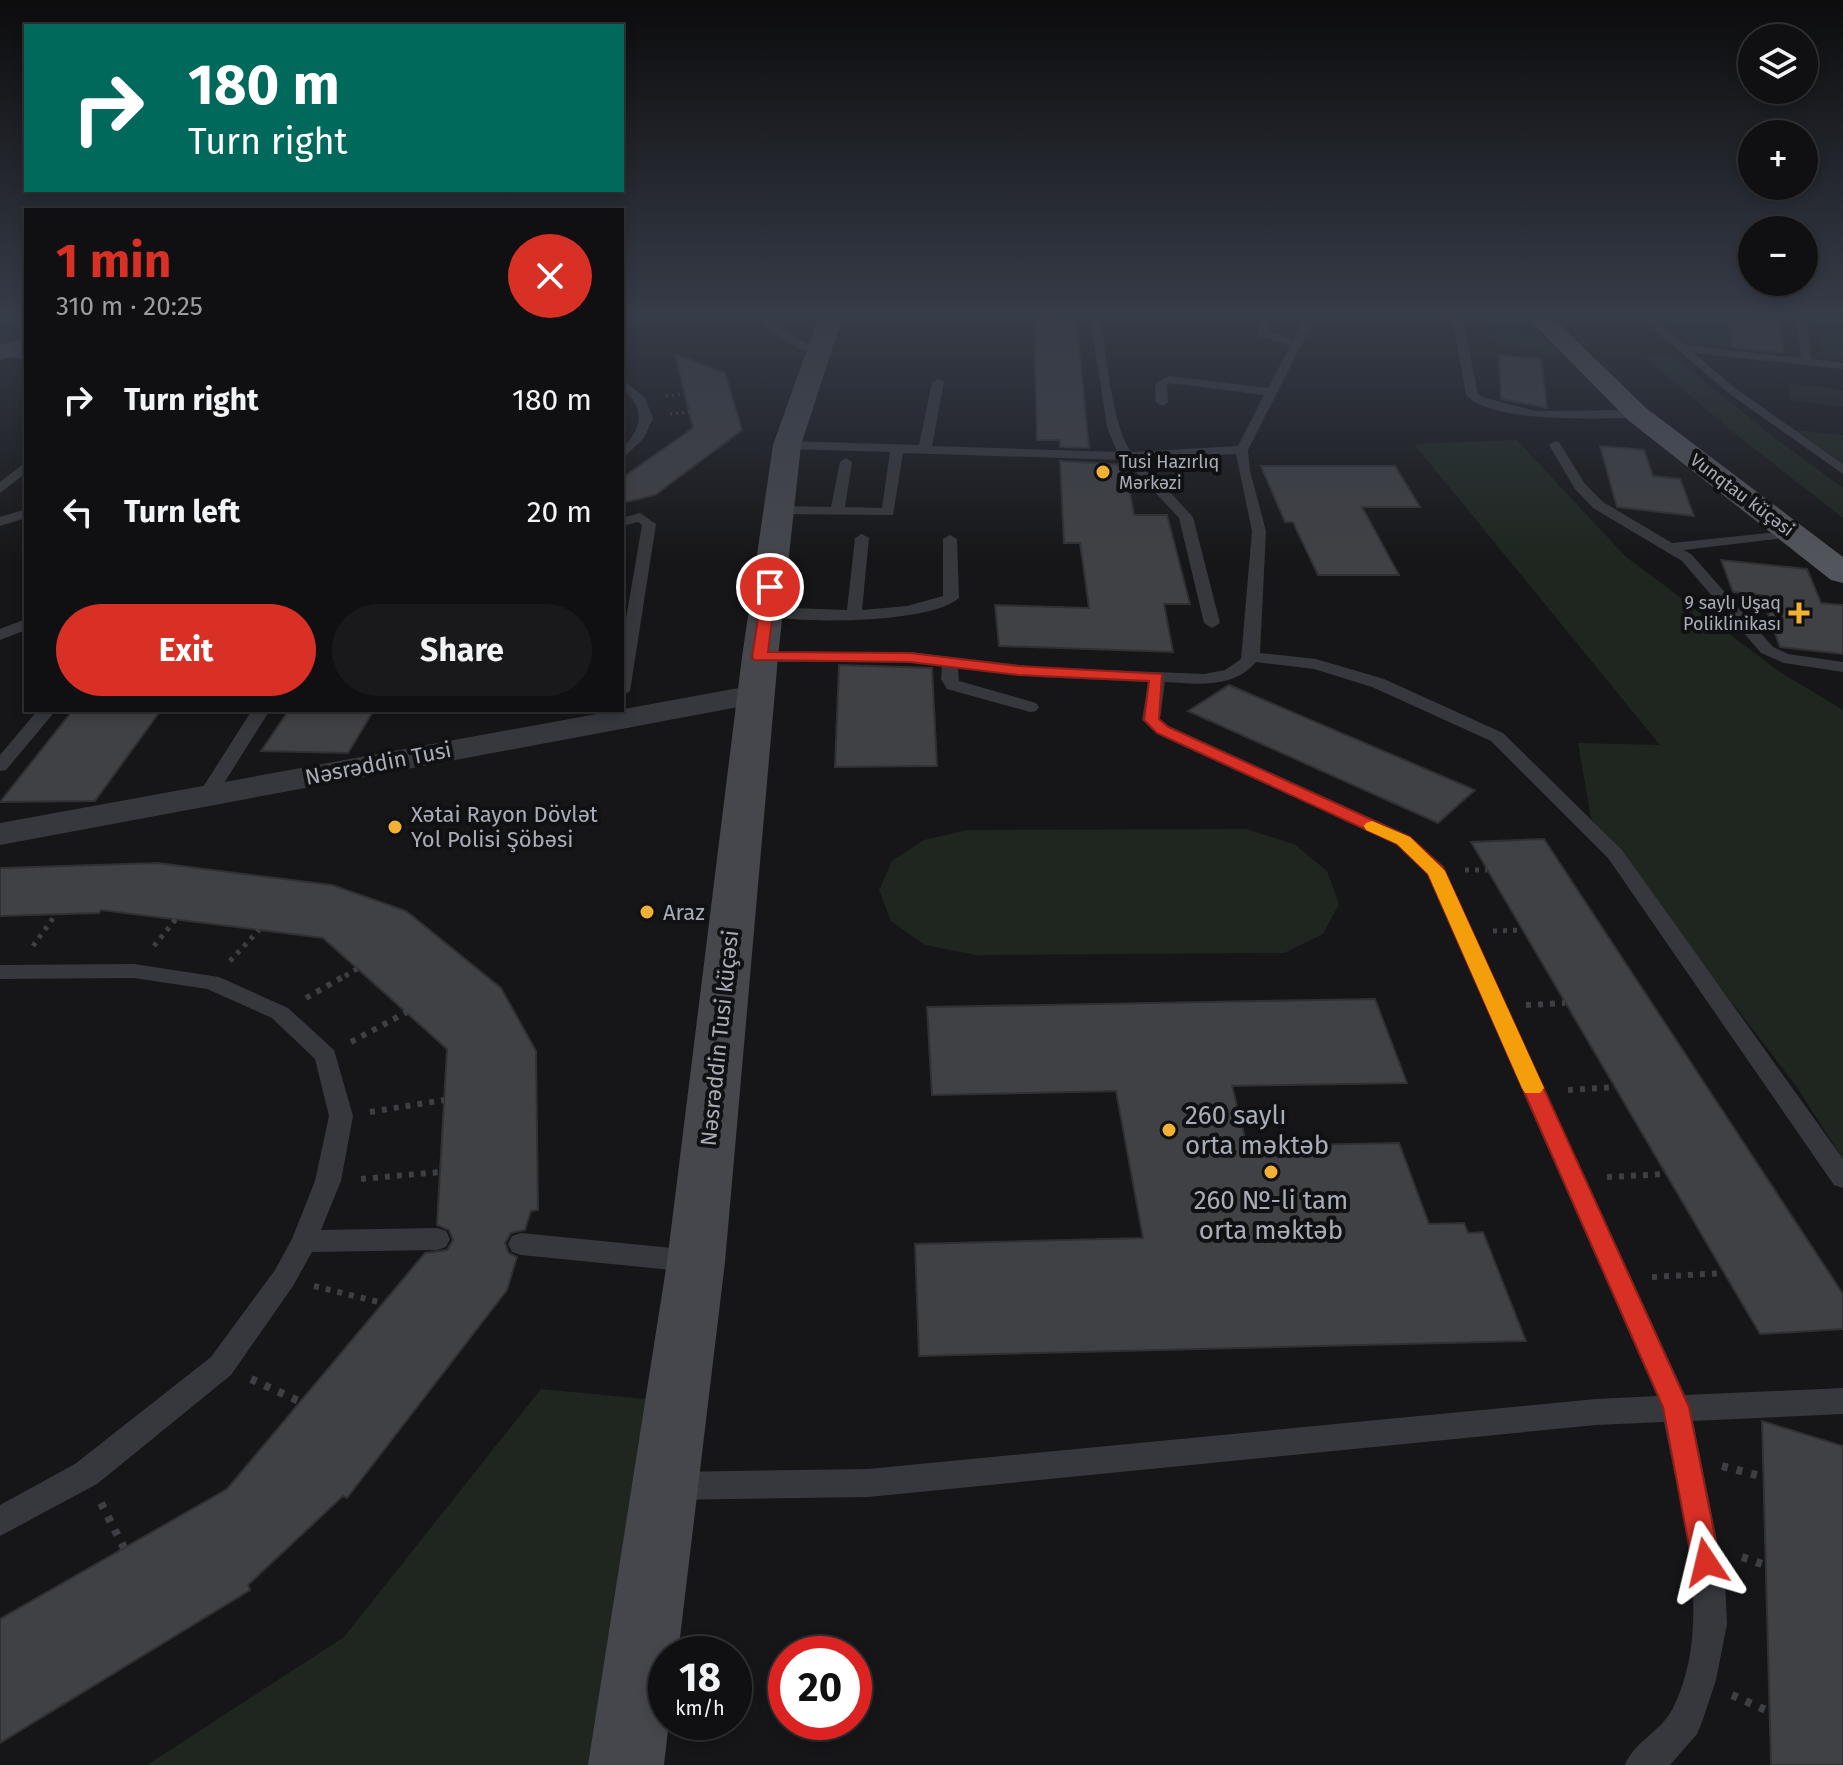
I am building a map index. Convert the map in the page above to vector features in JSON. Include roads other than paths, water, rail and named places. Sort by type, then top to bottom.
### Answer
[{"type":"main road","name":"Nəsrəddin Tusi küçəsi","points":[[626,1765],[696,1262],[760,654],[787,445],[803,398]]},
{"type":"main road","name":"Vunqtau küçəsi","points":[[1621,398],[1637,414],[1843,573]]},
{"type":"main road","name":"Vunqtau küçəsi","points":[[1662,399],[1740,461]]},
{"type":"street","name":"Nəsrəddin Tusi","points":[[624,704],[760,654]]},
{"type":"street","name":"Nəsrəddin Tusi","points":[[0,834],[207,795],[591,712]]},
{"type":"lane","points":[[624,453],[641,437],[648,416],[642,398]]},
{"type":"lane","points":[[925,448],[935,398]]},
{"type":"lane","points":[[1108,398],[1113,427],[1126,456],[1186,517],[1212,623]]},
{"type":"lane","points":[[760,654],[910,657],[1036,672],[1157,677],[1227,676],[1243,669],[1252,657],[1259,531],[1242,464],[1242,450],[1267,398]]},
{"type":"lane","points":[[1476,398],[1536,415],[1637,414]]},
{"type":"lane","points":[[1743,398],[1843,470]]},
{"type":"lane","points":[[787,445],[1126,456],[1242,450]]},
{"type":"lane","points":[[1555,445],[1580,486],[1598,505],[1687,558],[1767,650],[1784,658],[1843,667]]},
{"type":"lane","points":[[779,510],[888,512],[897,447]]},
{"type":"lane","points":[[837,511],[846,462]]},
{"type":"lane","points":[[0,489],[24,468]]},
{"type":"lane","points":[[0,522],[24,514]]},
{"type":"lane","points":[[624,521],[640,517],[649,524],[624,676]]},
{"type":"lane","points":[[1672,547],[1792,533]]},
{"type":"lane","points":[[854,613],[862,538]]},
{"type":"lane","points":[[760,654],[854,613],[903,611],[933,606],[951,598],[950,539]]},
{"type":"lane","points":[[0,635],[24,625]]},
{"type":"lane","points":[[1252,657],[1316,664],[1378,683],[1497,737],[1615,854],[1843,1178]]},
{"type":"lane","points":[[950,662],[949,679],[953,685],[1030,707]]},
{"type":"lane","points":[[1157,677],[1151,720],[1163,730],[1403,840],[1436,871],[1574,1178],[1676,1407],[1709,1580],[1711,1624],[1699,1680],[1685,1722],[1661,1750],[1642,1765]]},
{"type":"lane","points":[[0,766],[45,712]]},
{"type":"lane","points":[[207,795],[260,712]]},
{"type":"lane","points":[[0,972],[134,971],[211,982],[280,1013],[326,1056],[341,1116],[328,1181],[304,1241],[284,1278],[221,1366],[86,1474],[0,1521]]},
{"type":"lane","points":[[304,1241],[437,1239]]},
{"type":"lane","points":[[521,1244],[696,1262]]},
{"type":"lane","points":[[666,1486],[868,1483],[1596,1412],[1843,1401]]},
{"type":"place","name":"Tusi Hazırlıq Mərkəzi","points":[[1103,472]]},
{"type":"place","name":"9 saylı Uşaq Poliklinikası","points":[[1799,613]]},
{"type":"place","name":"Xətai Rayon Dövlət Yol Polisi Şöbəsi","points":[[395,827]]},
{"type":"place","name":"Araz","points":[[647,912]]},
{"type":"place","name":"260 saylı orta məktəb","points":[[1169,1130]]},
{"type":"place","name":"260 №-li tam orta məktəb","points":[[1271,1172]]}]
